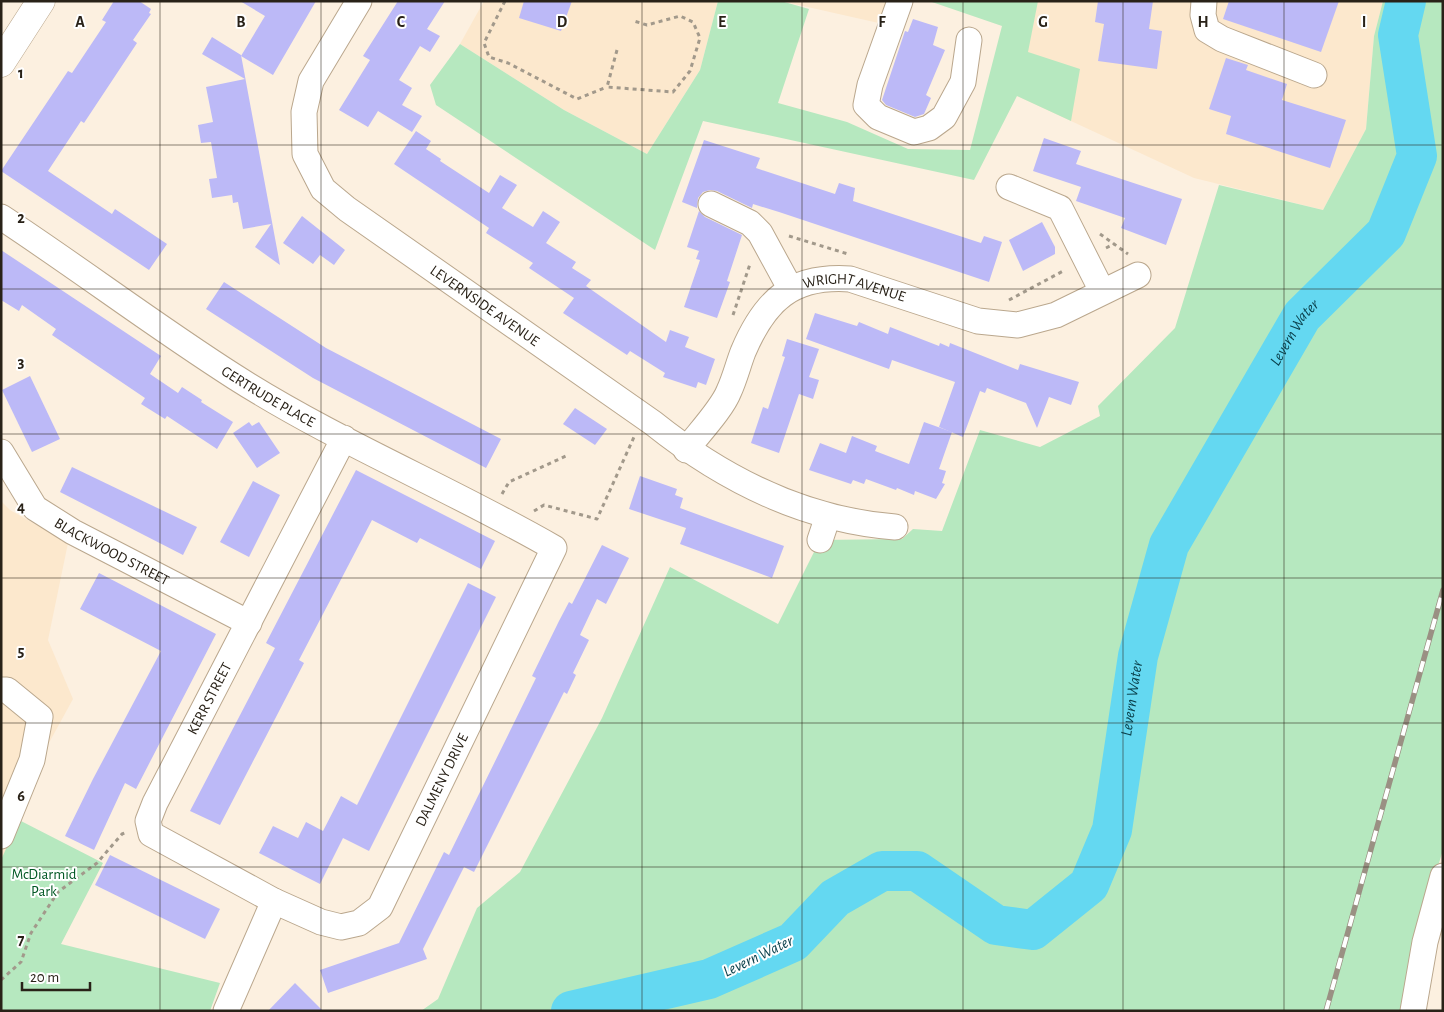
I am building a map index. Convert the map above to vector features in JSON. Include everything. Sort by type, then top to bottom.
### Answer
[{"type":"main road","points":[[1,63],[41,1]]},
{"type":"street","name":"LEVERNSIDE AVENUE","points":[[359,1],[310,81],[304,112],[305,154],[322,189],[347,209],[643,416],[686,450],[756,490],[828,516],[867,525],[895,527]]},
{"type":"street","points":[[900,1],[870,86],[866,105],[878,117],[914,132],[929,128],[944,118],[963,82],[968,40]]},
{"type":"street","points":[[1204,1],[1203,15],[1207,30],[1222,39],[1314,75]]},
{"type":"street","points":[[1009,187],[1060,208],[1087,258],[1102,291]]},
{"type":"street","points":[[711,204],[750,223],[755,228],[790,288]]},
{"type":"street","name":"GERTRUDE PLACE","points":[[1,217],[236,377],[344,438],[514,524],[554,548]]},
{"type":"street","name":"WRIGHT AVENUE","points":[[686,450],[729,393],[744,351],[764,311],[790,288],[828,277],[850,279],[978,322],[1018,325],[1056,315],[1138,275]]},
{"type":"street","name":"KERR STREET","points":[[148,821],[155,803],[344,438]]},
{"type":"street","name":"BLACKWOOD STREET","points":[[1,452],[35,508],[73,532],[249,623]]},
{"type":"street","points":[[820,540],[828,516]]},
{"type":"street","name":"DALMENY DRIVE","points":[[274,901],[321,922],[341,927],[359,923],[380,907],[554,548]]},
{"type":"street","points":[[1,690],[7,690],[40,717],[32,760],[1,836]]},
{"type":"street","points":[[148,821],[151,834],[274,901],[226,1011]]},
{"type":"street","points":[[1412,1011],[1425,942],[1443,876]]},
{"type":"path","points":[[505,1],[484,43],[489,58],[508,63],[577,99],[607,86],[673,92],[690,71],[700,38],[693,22],[680,16],[647,26],[634,21]]},
{"type":"path","points":[[607,86],[617,50]]},
{"type":"path","points":[[1098,232],[1141,264],[1138,275]]},
{"type":"path","points":[[1006,302],[1114,244]]},
{"type":"path","points":[[514,524],[544,505],[597,519],[643,416]]},
{"type":"path","points":[[491,513],[509,482],[566,456]]},
{"type":"path","points":[[1,980],[21,962],[31,933],[58,892],[97,864],[122,834],[148,821]]},
{"type":"shaded area","points":[[484,1],[718,1],[700,70],[647,154],[564,110],[460,44]]},
{"type":"shaded area","points":[[781,1],[891,1],[883,24]]},
{"type":"shaded area","points":[[1037,1],[1383,1],[1374,36],[1366,129],[1323,210],[1194,178],[1017,96]]},
{"type":"shaded area","points":[[1,501],[10,510],[68,543],[48,640],[73,699],[10,814],[19,820],[1,864]]},
{"type":"green space","points":[[718,1],[781,1],[809,9],[778,103],[847,122],[908,149],[970,150],[1002,26],[929,1],[1038,1],[1028,52],[1080,69],[1071,121],[1017,96],[974,180],[703,121],[655,250],[436,105],[430,85],[460,44],[564,110],[647,154],[700,70]]},
{"type":"green space","points":[[1383,1],[1443,1],[1443,850],[1408,963],[1405,1011],[421,1011],[438,999],[477,908],[520,872],[602,718],[670,567],[778,624],[820,540],[902,539],[913,529],[942,531],[980,430],[1040,447],[1100,416],[1098,406],[1175,328],[1219,185],[1323,210],[1366,129],[1374,36]]},
{"type":"green space","name":"McDiarmid Park","points":[[19,820],[103,863],[61,944],[220,983],[210,1011],[1,1011],[1,860]]},
{"type":"building","points":[[114,1],[139,1],[151,9],[149,13],[151,14],[133,40],[137,43],[84,123],[81,121],[48,171],[112,214],[115,209],[167,244],[149,270],[1,171],[68,71],[72,73],[106,22],[102,20]]},
{"type":"building","points":[[240,1],[316,1],[273,75],[241,56],[265,16]]},
{"type":"building","points":[[398,1],[445,1],[427,29],[440,36],[430,52],[420,46],[399,80],[412,88],[402,105],[422,116],[412,132],[378,111],[368,127],[339,110],[370,60],[363,56]]},
{"type":"building","points":[[524,1],[572,1],[561,31],[519,18]]},
{"type":"building","points":[[1098,1],[1153,1],[1149,29],[1162,31],[1157,69],[1098,61],[1104,24],[1095,22]]},
{"type":"building","points":[[1229,1],[1339,1],[1321,52],[1223,19]]},
{"type":"building","points":[[913,19],[938,27],[933,45],[945,50],[926,95],[931,98],[924,114],[915,117],[886,105],[882,100],[905,31],[908,32]]},
{"type":"building","points":[[212,37],[241,55],[280,265],[255,247],[271,224],[243,229],[238,202],[233,203],[232,195],[212,198],[209,179],[217,178],[211,142],[201,143],[198,125],[213,122],[206,87],[245,79],[202,54]]},
{"type":"building","points":[[1226,58],[1248,65],[1246,70],[1287,84],[1282,100],[1346,120],[1330,168],[1226,134],[1231,116],[1209,109]]},
{"type":"building","points":[[416,131],[431,141],[426,149],[441,159],[440,161],[489,193],[500,175],[517,185],[502,208],[533,227],[543,211],[560,222],[546,243],[576,262],[572,268],[591,280],[586,286],[666,342],[670,330],[689,337],[685,347],[715,359],[706,385],[698,382],[696,388],[663,377],[665,373],[630,351],[627,355],[563,313],[574,298],[529,268],[533,263],[486,233],[489,228],[394,164]]},
{"type":"building","points":[[1044,138],[1081,151],[1076,164],[1182,199],[1166,245],[1121,228],[1125,218],[1076,201],[1081,187],[1033,171]]},
{"type":"building","points":[[704,140],[760,158],[756,168],[835,194],[839,183],[855,188],[853,201],[981,243],[984,236],[1002,242],[989,282],[779,212],[753,204],[752,208],[717,191],[703,192],[698,198],[697,208],[682,202]]},
{"type":"building","points":[[699,211],[705,217],[742,235],[727,281],[730,282],[717,318],[684,307],[700,260],[696,259],[699,251],[687,247]]},
{"type":"building","points":[[302,216],[345,250],[334,265],[320,255],[313,264],[283,243]]},
{"type":"building","points":[[1042,222],[1055,247],[1055,254],[1023,271],[1009,240]]},
{"type":"building","points":[[1,250],[161,356],[150,374],[178,393],[182,387],[202,400],[201,402],[233,422],[217,449],[167,416],[165,419],[141,404],[145,398],[52,335],[56,329],[22,305],[19,311],[1,300]]},
{"type":"building","points":[[224,282],[326,348],[501,439],[486,468],[313,378],[206,309]]},
{"type":"building","points":[[815,313],[857,326],[859,322],[888,334],[890,327],[939,346],[940,343],[949,347],[950,343],[1018,370],[1020,364],[1079,382],[1071,405],[1049,397],[1037,428],[1026,403],[987,388],[985,393],[980,391],[963,437],[939,427],[955,382],[892,360],[889,369],[806,339]]},
{"type":"building","points":[[787,339],[819,349],[809,377],[819,380],[813,399],[799,394],[779,453],[751,443],[763,407],[768,409],[785,357],[782,356]]},
{"type":"building","points":[[30,376],[60,439],[32,452],[2,390]]},
{"type":"building","points":[[575,408],[607,429],[595,445],[563,424]]},
{"type":"building","points":[[249,422],[252,426],[259,422],[280,453],[257,468],[233,433]]},
{"type":"building","points":[[924,422],[952,432],[939,469],[946,471],[942,483],[945,484],[936,499],[915,491],[914,495],[897,488],[896,490],[866,479],[864,484],[853,480],[851,484],[809,470],[820,443],[846,453],[852,436],[877,446],[875,451],[909,464]]},
{"type":"building","points":[[72,467],[197,527],[183,555],[60,492]]},
{"type":"building","points":[[356,470],[495,541],[481,569],[420,538],[417,543],[372,520],[299,660],[304,663],[220,825],[190,811],[275,648],[266,643]]},
{"type":"building","points":[[640,476],[677,489],[675,495],[683,498],[680,508],[784,546],[772,578],[680,544],[686,528],[629,509]]},
{"type":"building","points":[[253,481],[280,495],[249,557],[220,542]]},
{"type":"building","points":[[602,545],[629,558],[606,604],[597,599],[580,635],[589,640],[573,673],[576,675],[567,694],[564,692],[474,872],[464,867],[423,949],[427,959],[328,993],[320,970],[399,943],[444,852],[449,855],[536,678],[532,676],[559,621],[569,602],[572,604]]},
{"type":"building","points":[[99,573],[216,634],[136,789],[125,783],[94,850],[65,836],[161,651],[80,609]]},
{"type":"building","points":[[468,583],[496,597],[369,851],[343,838],[320,884],[259,853],[273,826],[298,838],[306,822],[323,831],[341,796],[357,805]]},
{"type":"building","points":[[110,855],[220,909],[205,939],[95,885]]},
{"type":"building","points":[[295,983],[323,1011],[268,1011]]},
{"type":"waterway","name":"Levern Water","points":[[571,1011],[709,979],[793,942],[835,898],[882,871],[917,871],[996,925],[1033,930],[1089,885],[1112,830],[1138,656],[1169,545],[1302,316],[1386,233],[1417,156],[1398,35],[1406,1]]},
{"type":"railway","points":[[1326,1011],[1443,590]]}]
